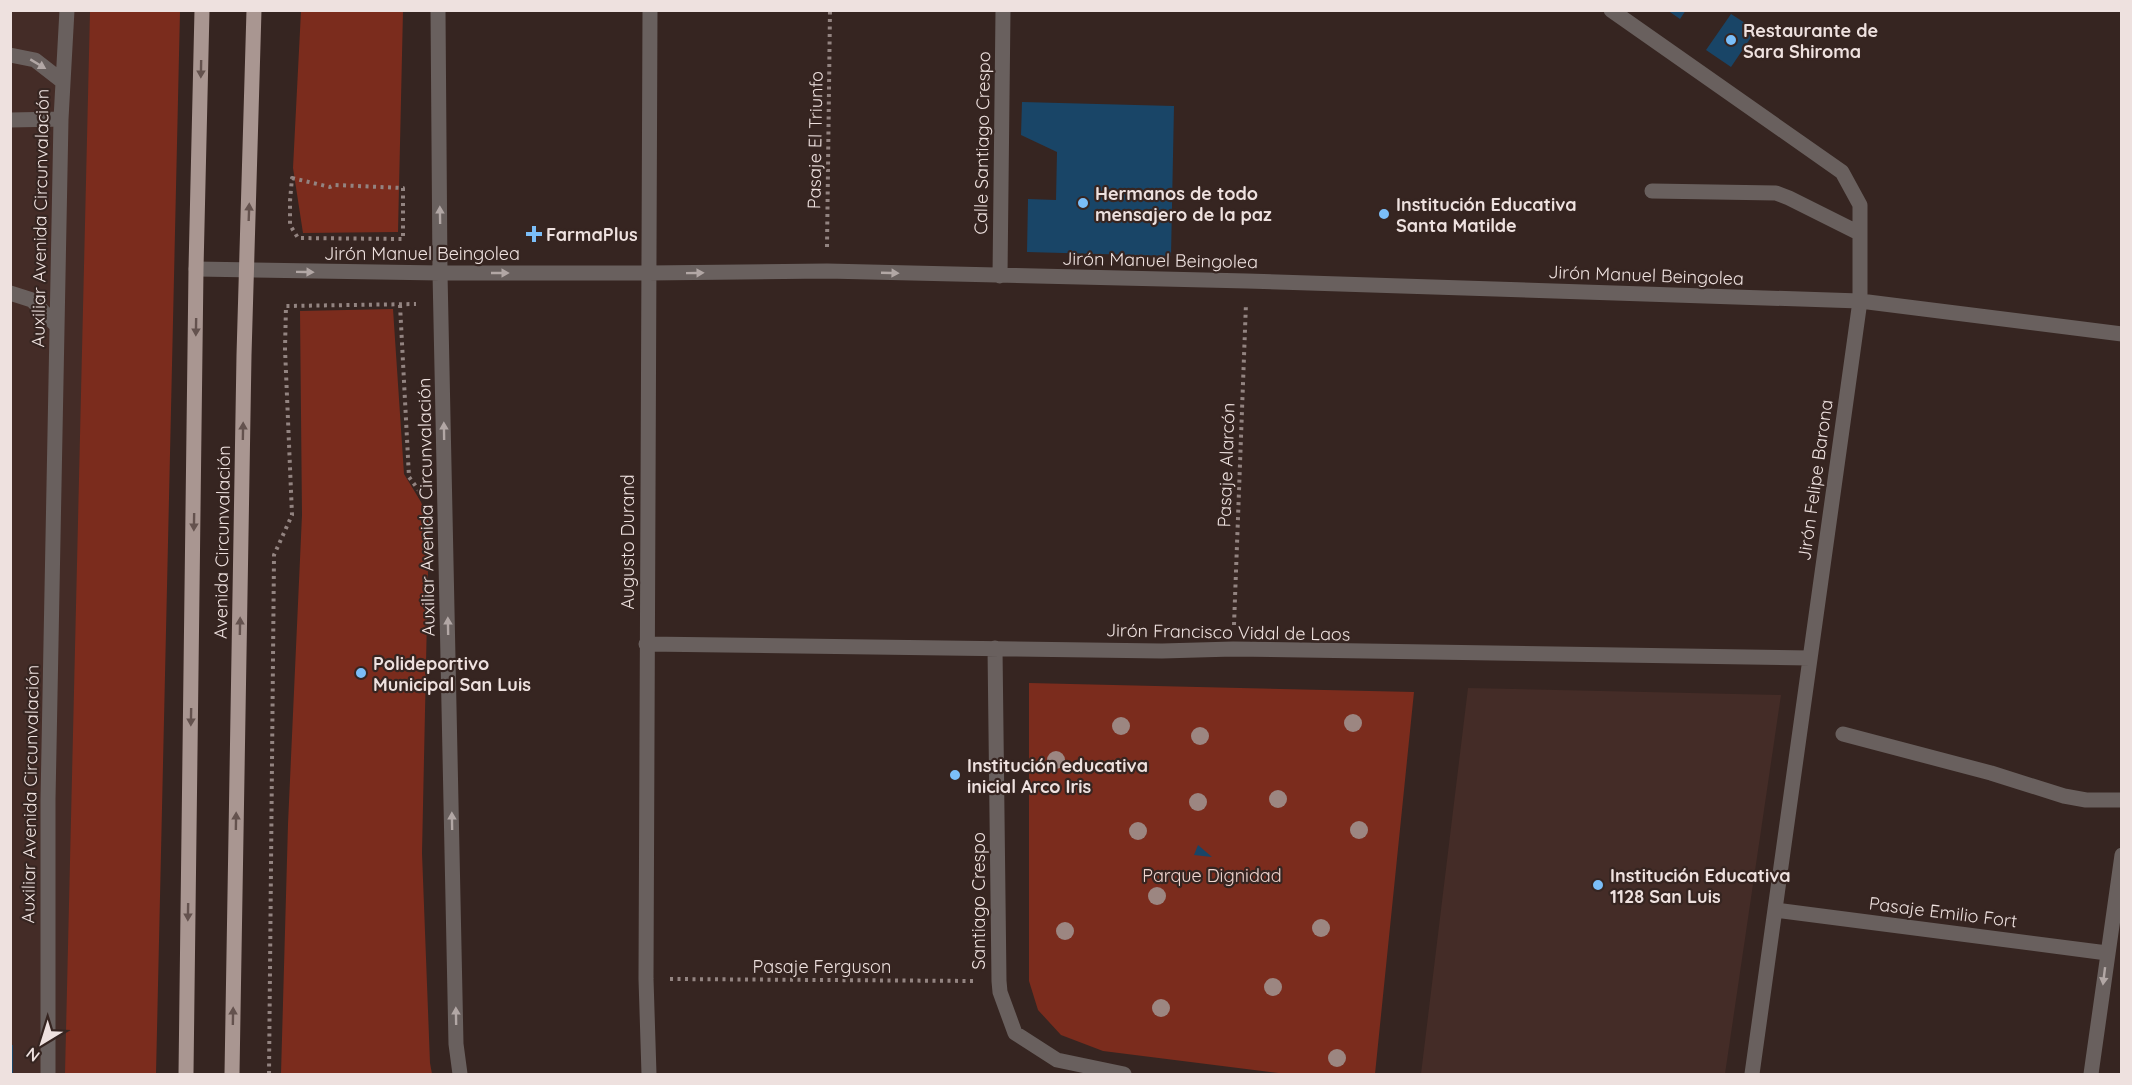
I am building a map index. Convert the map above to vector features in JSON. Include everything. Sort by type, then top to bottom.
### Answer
[{"type":"main road","name":"Avenida Circunvalación","points":[[186,1074],[196,269],[202,10]]},
{"type":"main road","name":"Avenida Circunvalación","points":[[232,1074],[254,10]]},
{"type":"street","name":"Auxiliar Avenida Circunvalación","points":[[48,1074],[48,800],[61,119],[67,10]]},
{"type":"street","name":"Auxiliar Avenida Circunvalación","points":[[438,10],[440,273],[456,1020],[460,1074]]},
{"type":"street","name":"Augusto Durand","points":[[649,1074],[646,979],[646,644],[650,10]]},
{"type":"street","name":"Calle Santiago Crespo","points":[[1000,276],[1003,10]]},
{"type":"street","name":"Jirón Felipe Barona","points":[[1611,10],[1842,172],[1860,205],[1860,302],[1752,1074]]},
{"type":"street","points":[[10,55],[35,60],[62,81]]},
{"type":"street","points":[[10,120],[61,119]]},
{"type":"street","points":[[1652,191],[1776,193],[1859,233]]},
{"type":"street","name":"Jirón Manuel Beingolea","points":[[196,269],[440,273],[827,271],[1247,281],[1860,302],[2121,334]]},
{"type":"street","points":[[10,293],[32,300],[57,326]]},
{"type":"street","name":"Jirón Francisco Vidal de Laos","points":[[646,644],[1162,651],[1233,649],[1810,658]]},
{"type":"street","name":"Santiago Crespo","points":[[995,648],[1000,992],[1015,1033],[1057,1060],[1124,1074]]},
{"type":"street","points":[[1843,734],[1991,773],[2064,796],[2086,800],[2121,800]]},
{"type":"street","points":[[2091,1074],[2121,855]]},
{"type":"street","name":"Pasaje Emilio Fort","points":[[1775,910],[2107,953]]},
{"type":"path","name":"Pasaje El Triunfo","points":[[827,271],[830,10]]},
{"type":"path","points":[[292,178],[330,187],[335,185],[403,188],[403,239],[298,238],[290,225],[292,178]]},
{"type":"path","name":"Pasaje Alarcón","points":[[1233,649],[1247,281]]},
{"type":"path","points":[[269,1074],[274,555],[292,515],[285,349],[286,306],[441,304]]},
{"type":"path","name":"Pasaje Ferguson","points":[[646,979],[999,981]]},
{"type":"shaded area","points":[[10,11],[129,11],[111,1074],[11,1074]]},
{"type":"shaded area","name":"Institución Educativa 1128 San Luis","points":[[1468,688],[1781,695],[1725,1074],[1421,1074]]},
{"type":"green space","points":[[90,11],[180,11],[156,1074],[65,1074]]},
{"type":"green space","points":[[301,11],[403,11],[398,232],[303,233],[293,168]]},
{"type":"green space","name":"Polideportivo Municipal San Luis","points":[[393,309],[404,474],[421,502],[429,523],[422,853],[432,1074],[281,1074],[288,824],[302,515],[300,311]]},
{"type":"green space","name":"Parque Dignidad","points":[[1029,683],[1414,692],[1375,1074],[1287,1074],[1103,1051],[1061,1035],[1038,1010],[1029,981]]},
{"type":"building","points":[[1667,10],[1686,10],[1680,19]]},
{"type":"building","name":"Restaurante de Sara Shiroma","points":[[1731,14],[1756,30],[1731,67],[1706,50]]},
{"type":"building","points":[[1022,102],[1174,106],[1171,256],[1027,252],[1028,199],[1056,200],[1057,152],[1021,135]]},
{"type":"building","points":[[1198,845],[1212,857],[1194,855]]},
{"type":"building","points":[[10,1045],[13,1045],[13,1074],[10,1074]]},
{"type":"place","name":"Restaurante de Sara Shiroma","points":[[1731,40]]},
{"type":"place","name":"Hermanos de todo mensajero de la paz","points":[[1083,203]]},
{"type":"place","name":"Institución Educativa Santa Matilde","points":[[1384,214]]},
{"type":"place","name":"FarmaPlus","points":[[534,234]]},
{"type":"place","name":"Polideportivo Municipal San Luis","points":[[361,673]]},
{"type":"place","name":"Institución educativa inicial Arco Iris","points":[[955,775]]},
{"type":"place","name":"Institución Educativa 1128 San Luis","points":[[1598,885]]}]
